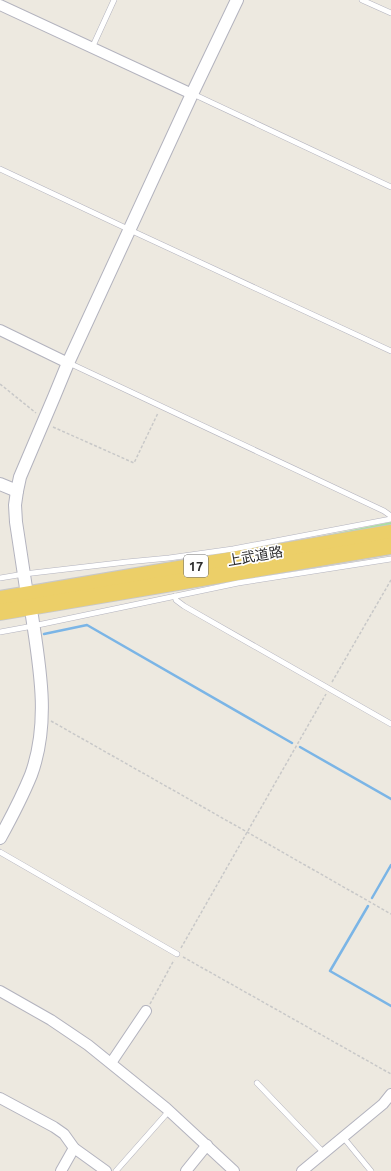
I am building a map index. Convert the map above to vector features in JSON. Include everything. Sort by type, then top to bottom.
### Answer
[{"type":"highway","name":"上武道路","points":[[0,612],[236,566],[391,533]]},
{"type":"highway","name":"上武道路","points":[[0,599],[391,546]]},
{"type":"street","points":[[26,588],[16,522],[15,505],[20,477],[26,460],[68,363],[237,0]]},
{"type":"street","points":[[0,5],[192,94]]},
{"type":"street","points":[[0,330],[68,363]]},
{"type":"street","points":[[0,484],[17,491]]},
{"type":"street","points":[[0,838],[22,795],[31,773],[37,751],[42,718],[41,680],[33,621]]},
{"type":"street","points":[[0,991],[51,1020],[88,1045],[169,1111],[234,1171]]},
{"type":"street","points":[[111,1063],[146,1010]]},
{"type":"street","points":[[302,1171],[383,1104],[391,1094]]},
{"type":"street","points":[[0,1098],[54,1126],[64,1134],[74,1148],[106,1171]]},
{"type":"street","points":[[186,1171],[207,1145]]},
{"type":"street","points":[[62,1171],[74,1148]]},
{"type":"lane","points":[[92,48],[114,0]]},
{"type":"lane","points":[[362,0],[391,13]]},
{"type":"lane","points":[[192,94],[391,186]]},
{"type":"lane","points":[[0,169],[391,351]]},
{"type":"lane","points":[[0,632],[33,621],[175,596],[236,566],[391,518],[384,511],[68,363]]},
{"type":"lane","points":[[0,578],[170,558],[236,566],[391,559]]},
{"type":"lane","points":[[175,596],[176,600],[184,606],[391,724]]},
{"type":"lane","points":[[0,852],[177,954]]},
{"type":"lane","points":[[257,1083],[324,1153]]},
{"type":"lane","points":[[116,1171],[169,1111]]},
{"type":"lane","points":[[343,1137],[371,1171]]},
{"type":"path","points":[[0,384],[50,425],[134,463],[161,407]]},
{"type":"path","points":[[146,1010],[391,580]]},
{"type":"path","points":[[42,718],[49,720],[391,914]]},
{"type":"path","points":[[177,954],[391,1074]]},
{"type":"green space","points":[[391,522],[391,526],[302,541],[302,540]]},
{"type":"waterway","points":[[44,634],[87,625],[292,743]]},
{"type":"waterway","points":[[300,747],[391,799]]},
{"type":"waterway","points":[[372,898],[391,865]]},
{"type":"waterway","points":[[368,906],[330,971],[391,1006]]}]
